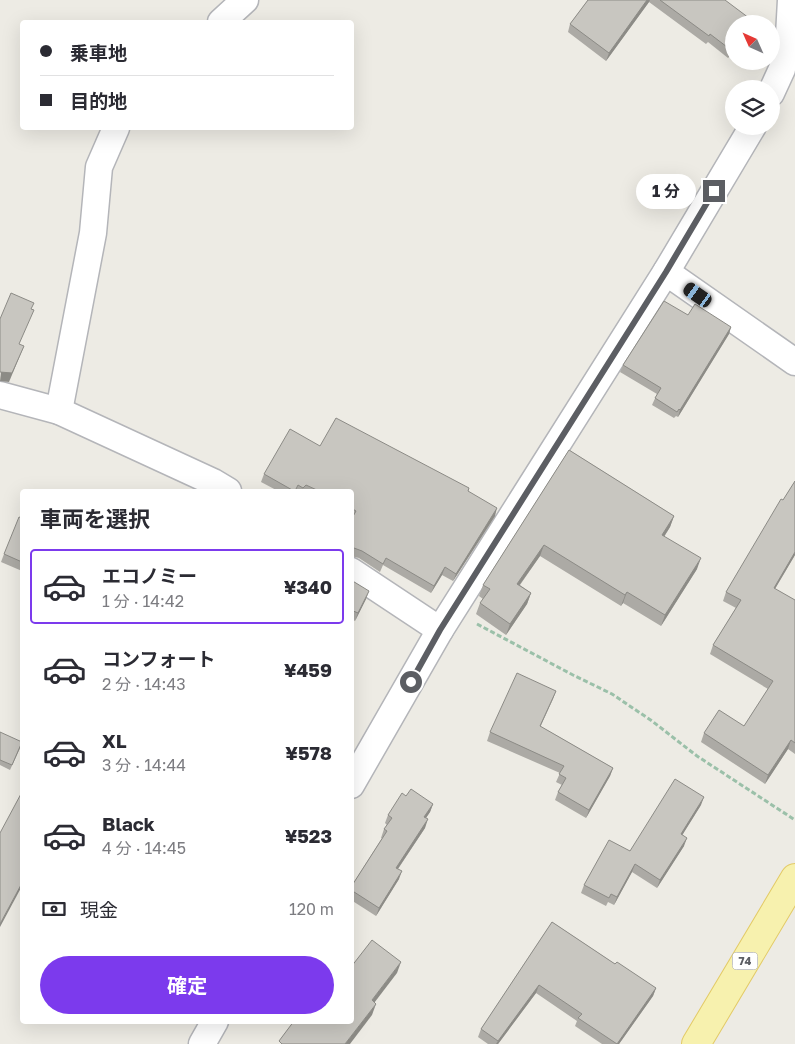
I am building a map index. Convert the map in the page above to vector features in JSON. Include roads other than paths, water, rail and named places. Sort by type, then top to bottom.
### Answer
[{"type":"main road","name":"74","points":[[696,1044],[795,878]]},
{"type":"street","points":[[223,20],[245,0]]},
{"type":"street","points":[[777,80],[782,70],[789,36],[790,0]]},
{"type":"street","points":[[59,411],[93,233],[99,167],[115,130]]},
{"type":"street","points":[[354,780],[446,621],[666,272],[748,135]]},
{"type":"street","points":[[666,272],[795,362]]},
{"type":"street","points":[[0,395],[59,411],[225,489]]},
{"type":"street","points":[[354,574],[446,621]]},
{"type":"street","points":[[202,1044],[214,1024]]}]
